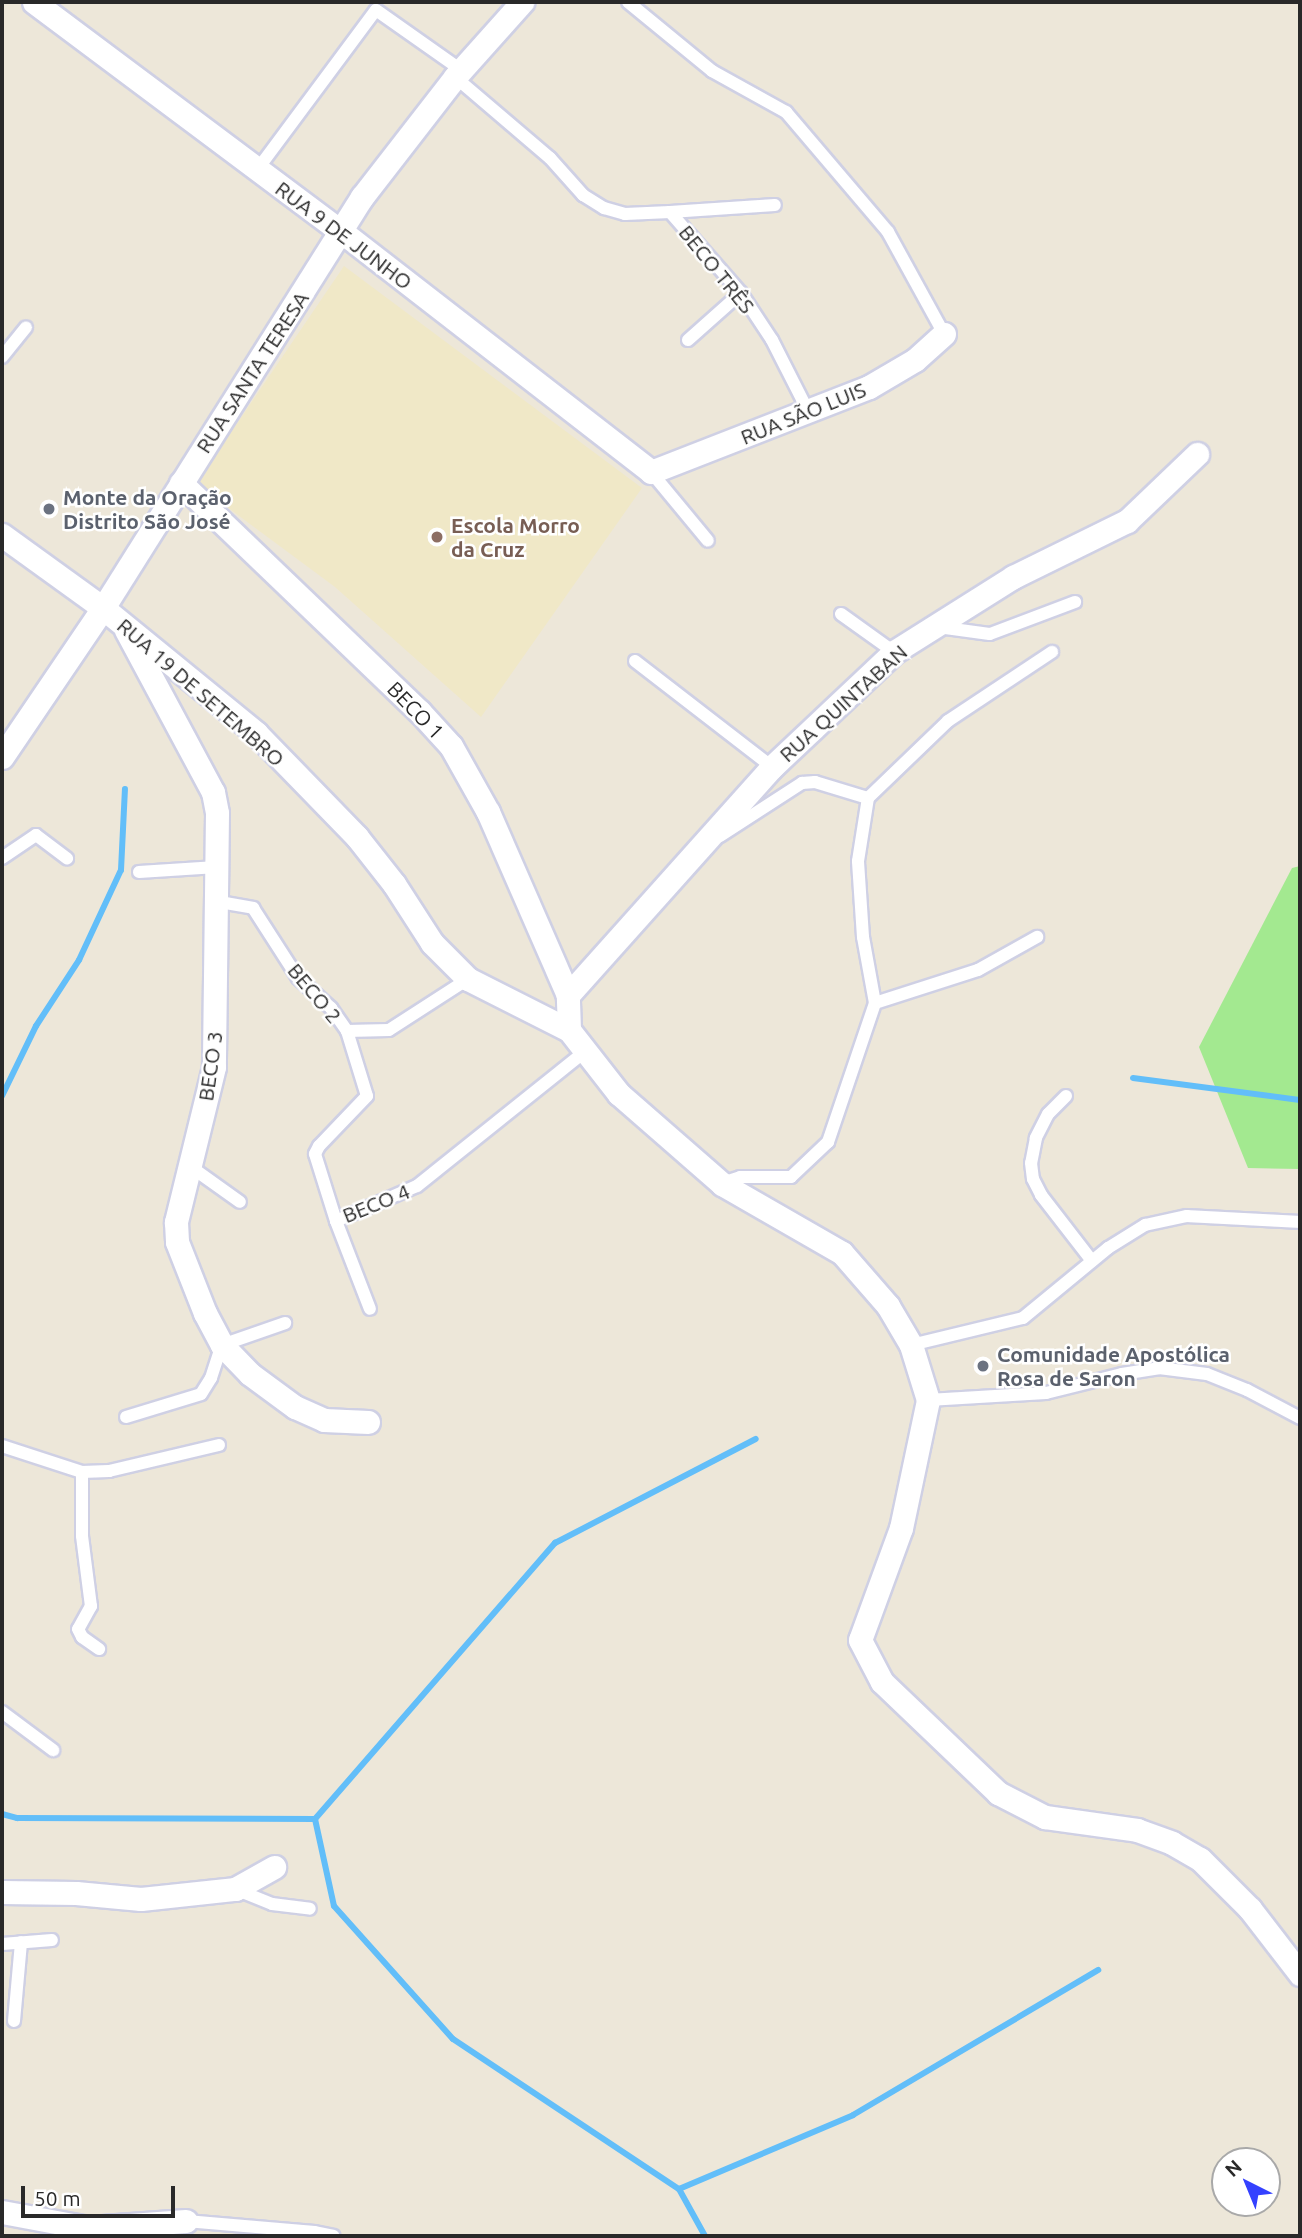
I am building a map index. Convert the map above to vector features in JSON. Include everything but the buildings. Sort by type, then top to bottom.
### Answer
[{"type":"street","name":"RUA 9 DE JUNHO","points":[[34,2],[342,232],[651,472]]},
{"type":"street","name":"RUA SANTA TERESA","points":[[2,757],[103,608],[362,197],[458,74],[522,2]]},
{"type":"street","name":"RUA SÃO LUIS","points":[[651,472],[809,413],[887,377],[915,360],[944,334]]},
{"type":"street","name":"RUA QUINTABAN","points":[[568,995],[772,767],[894,652],[1013,577],[1127,521],[1197,454]]},
{"type":"street","name":"BECO 1","points":[[181,483],[419,711],[451,746],[488,812],[568,995]]},
{"type":"street","name":"RUA 19 DE SETEMBRO","points":[[2,535],[103,608],[256,733],[357,837],[394,884],[432,943],[468,979],[569,1030]]},
{"type":"street","name":"BECO 3","points":[[123,625],[176,729],[213,792],[218,813],[214,901],[214,1067],[176,1222],[177,1242],[205,1313],[222,1345],[250,1374],[295,1408],[324,1420],[369,1422]]},
{"type":"street","points":[[568,995],[569,1030],[619,1094],[722,1184],[842,1253],[888,1306],[911,1345],[928,1400],[901,1528],[860,1640],[882,1682],[999,1793],[1045,1817],[1137,1830],[1171,1843],[1200,1859],[1250,1909],[1300,1974]]},
{"type":"street","points":[[2,1892],[76,1893],[141,1899],[235,1889],[274,1867]]},
{"type":"street","points":[[2,2212],[88,2228],[186,2221]]},
{"type":"lane","points":[[628,2],[712,71],[786,112],[888,232],[944,334]]},
{"type":"lane","name":"BECO TRÊS","points":[[257,170],[376,10],[458,74],[550,158],[583,195],[604,208],[625,214],[670,212],[741,293],[772,340],[809,413]]},
{"type":"lane","points":[[670,212],[775,205]]},
{"type":"lane","points":[[688,340],[741,293]]},
{"type":"lane","points":[[2,357],[26,327]]},
{"type":"lane","points":[[651,472],[708,541]]},
{"type":"lane","points":[[933,626],[990,634],[1075,602]]},
{"type":"lane","points":[[841,614],[894,652]]},
{"type":"lane","points":[[722,1184],[740,1177],[791,1177],[828,1142],[875,1003],[863,937],[858,861],[868,798],[948,721],[1052,652]]},
{"type":"lane","points":[[635,661],[772,767]]},
{"type":"lane","points":[[699,850],[802,783],[815,782],[868,798]]},
{"type":"lane","points":[[2,859],[36,835],[67,858]]},
{"type":"lane","points":[[139,872],[217,867]]},
{"type":"lane","name":"BECO 2","points":[[214,901],[253,908],[298,978],[331,1007],[347,1031],[389,1030],[468,979]]},
{"type":"lane","points":[[875,1003],[978,970],[1037,937]]},
{"type":"lane","name":"BECO 4","points":[[347,1031],[367,1096],[319,1146],[315,1154],[336,1222],[417,1186],[584,1052]]},
{"type":"lane","points":[[1066,1096],[1048,1114],[1036,1138],[1031,1163],[1033,1180],[1041,1195],[1092,1261]]},
{"type":"lane","points":[[191,1167],[240,1202]]},
{"type":"lane","points":[[911,1345],[1023,1318],[1092,1261],[1145,1225],[1187,1216],[1300,1222]]},
{"type":"lane","points":[[336,1222],[370,1309]]},
{"type":"lane","points":[[126,1417],[201,1394],[211,1378],[222,1345],[285,1323]]},
{"type":"lane","points":[[928,1400],[1046,1393],[1122,1374],[1159,1368],[1207,1374],[1247,1390],[1300,1418]]},
{"type":"lane","points":[[2,1446],[82,1472],[109,1471],[219,1445]]},
{"type":"lane","points":[[82,1472],[82,1536],[92,1606],[78,1629],[82,1637],[99,1648]]},
{"type":"lane","points":[[2,1712],[53,1750]]},
{"type":"lane","points":[[235,1889],[272,1904],[310,1909]]},
{"type":"lane","points":[[2,1944],[52,1940]]},
{"type":"lane","points":[[14,2021],[21,1942]]},
{"type":"lane","points":[[186,2221],[334,2236]]},
{"type":"shaded area","name":"Escola Morro da Cruz","points":[[344,266],[642,488],[481,717],[335,587],[196,484]]},
{"type":"green space","points":[[1300,866],[1300,1169],[1248,1168],[1199,1047],[1292,868]]},
{"type":"waterway","points":[[2,1096],[36,1026],[79,960],[121,870],[125,789]]},
{"type":"waterway","points":[[1133,1078],[1300,1100]]},
{"type":"waterway","points":[[315,1819],[555,1543],[756,1439]]},
{"type":"waterway","points":[[2,1814],[17,1818],[315,1819],[334,1906],[453,2039],[679,2189],[705,2236]]},
{"type":"waterway","points":[[679,2189],[853,2115],[1098,1970]]},
{"type":"place","name":"Monte da Oração Distrito São José","points":[[49,509]]},
{"type":"place","name":"Escola Morro da Cruz","points":[[437,537]]},
{"type":"place","name":"Comunidade Apostólica Rosa de Saron","points":[[983,1366]]}]
